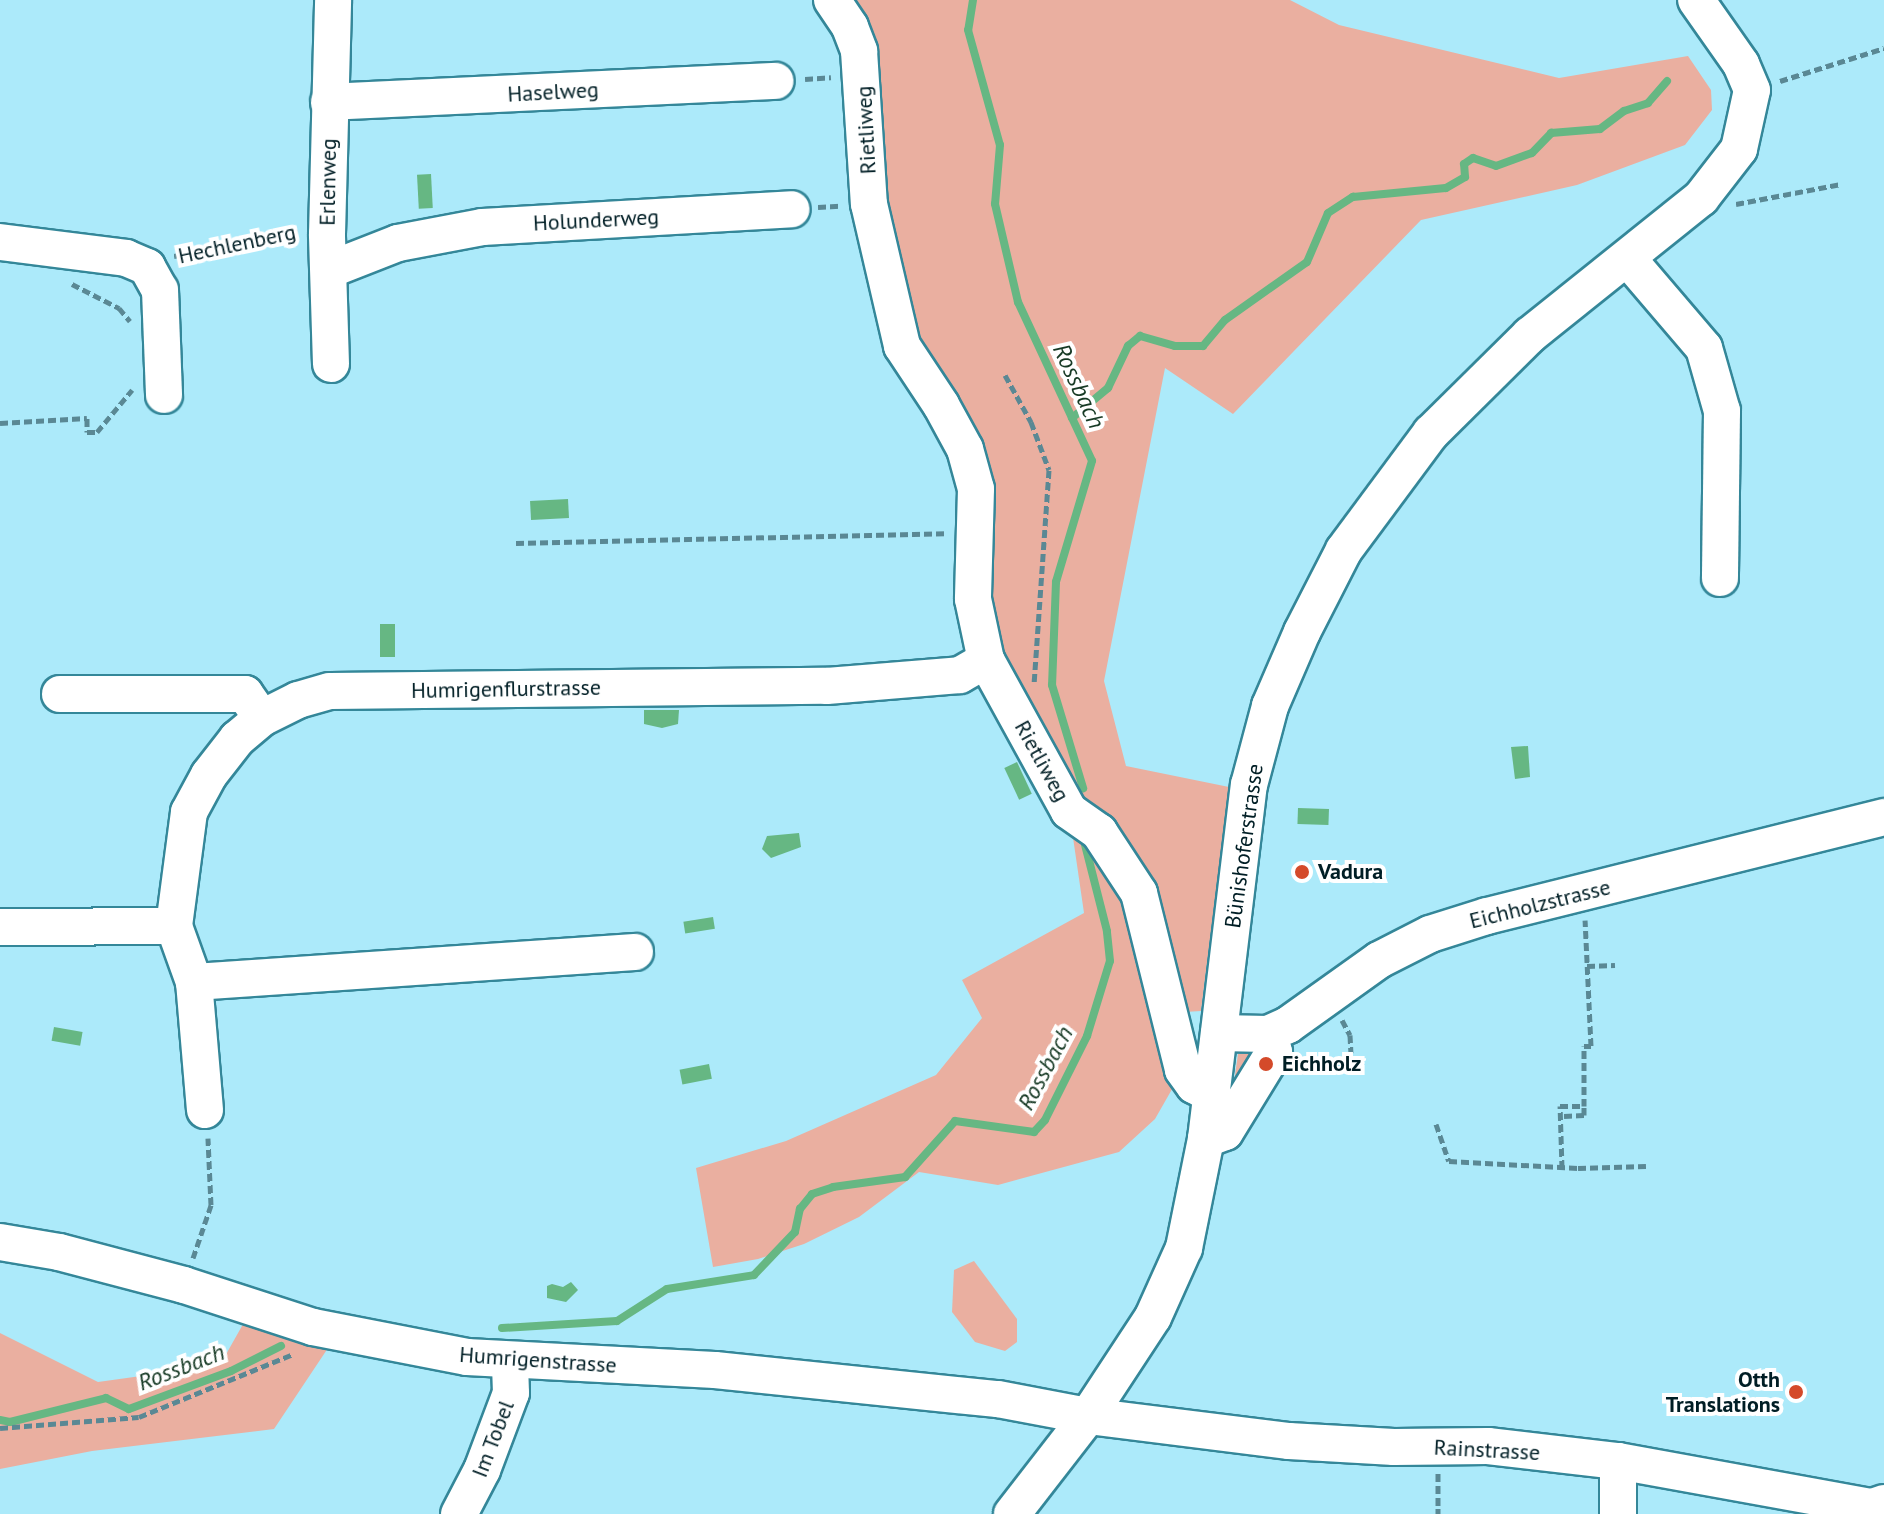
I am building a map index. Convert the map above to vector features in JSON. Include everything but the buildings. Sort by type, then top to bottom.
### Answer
[{"type":"street","name":"Erlenweg","points":[[331,364],[327,234],[333,0]]},
{"type":"street","name":"Rietliweg","points":[[832,0],[850,27],[864,75],[869,204],[902,346],[941,405],[965,449],[976,489],[973,599],[986,660],[1069,811],[1099,832],[1139,893],[1183,1070],[1194,1085],[1212,1095]]},
{"type":"street","points":[[1696,0],[1741,64],[1752,90]]},
{"type":"street","name":"Haselweg","points":[[329,102],[776,81]]},
{"type":"street","name":"Bünishoferstrasse","points":[[1012,1514],[1088,1416],[1153,1317],[1184,1248],[1216,1135],[1212,1095],[1253,772],[1270,706],[1302,632],[1344,550],[1431,433],[1530,335],[1701,198],[1739,149],[1752,90]]},
{"type":"street","name":"Holunderweg","points":[[329,270],[398,243],[483,227],[791,209]]},
{"type":"street","name":"Hechlenberg","points":[[0,242],[126,258],[147,267],[160,290],[150,388]]},
{"type":"street","points":[[1628,259],[1704,348],[1719,398],[1722,411],[1720,578]]},
{"type":"street","name":"Humrigenflurstrasse","points":[[205,1110],[194,982],[174,926],[189,812],[218,763],[237,739],[262,718],[298,700],[330,691],[827,686],[960,675],[986,660]]},
{"type":"street","points":[[60,694],[245,694],[262,718]]},
{"type":"street","name":"Eichholzstrasse","points":[[1219,1033],[1268,1034],[1310,1011],[1379,960],[1430,934],[1487,916],[1884,817]]},
{"type":"street","points":[[0,927],[174,926]]},
{"type":"street","points":[[194,982],[635,952]]},
{"type":"street","points":[[1216,1135],[1274,1052],[1268,1034]]},
{"type":"street","name":"Humrigenstrasse","points":[[0,1242],[59,1252],[184,1285],[313,1327],[467,1357],[715,1370],[998,1399],[1088,1416]]},
{"type":"street","name":"Im Tobel","points":[[459,1514],[482,1470],[511,1393],[510,1360]]},
{"type":"street","name":"Rainstrasse","points":[[1088,1416],[1289,1441],[1394,1447],[1488,1446],[1618,1461],[1872,1507],[1884,1503]]},
{"type":"street","points":[[1618,1461],[1618,1514]]},
{"type":"path","points":[[1752,90],[1884,48]]},
{"type":"path","points":[[776,81],[864,75]]},
{"type":"path","points":[[1734,204],[1841,184]]},
{"type":"path","points":[[791,209],[869,204]]},
{"type":"path","name":"Hechlenberg","points":[[147,267],[175,255],[304,230],[327,234]]},
{"type":"path","points":[[63,281],[119,308],[135,328]]},
{"type":"path","points":[[1005,375],[1031,422],[1049,470],[1034,694]]},
{"type":"path","points":[[0,423],[87,418],[87,432],[97,432],[127,400],[150,388]]},
{"type":"path","points":[[516,543],[975,532]]},
{"type":"path","points":[[1564,1116],[1584,1115],[1584,1046],[1591,1046],[1584,912]]},
{"type":"path","points":[[1587,966],[1615,965]]},
{"type":"path","points":[[1338,1013],[1350,1035],[1351,1053]]},
{"type":"path","points":[[1562,1168],[1560,1106],[1584,1106]]},
{"type":"path","points":[[193,1258],[211,1205],[205,1110]]},
{"type":"path","points":[[1436,1124],[1449,1161],[1562,1168],[1646,1166]]},
{"type":"path","points":[[0,1428],[139,1417],[305,1349],[313,1327]]},
{"type":"path","points":[[1438,1460],[1438,1514]]},
{"type":"shaded area","points":[[832,0],[1290,0],[1339,25],[1559,78],[1688,56],[1711,90],[1712,110],[1685,145],[1577,185],[1421,220],[1233,414],[1165,368],[1104,681],[1126,766],[1229,787],[1201,1011],[1168,1013],[1183,1070],[1155,1119],[1119,1152],[998,1185],[919,1172],[859,1217],[804,1244],[758,1259],[713,1267],[696,1168],[786,1141],[936,1075],[982,1018],[962,980],[1084,913],[1069,810],[986,660],[976,489],[902,346]]},
{"type":"shaded area","points":[[431,174],[433,208],[419,209],[417,175]]},
{"type":"shaded area","points":[[568,499],[569,518],[531,520],[530,501]]},
{"type":"shaded area","points":[[380,624],[395,624],[395,657],[380,657]]},
{"type":"shaded area","points":[[644,710],[679,710],[678,724],[662,728],[644,724]]},
{"type":"shaded area","points":[[1528,746],[1530,777],[1515,779],[1511,747]]},
{"type":"shaded area","points":[[1017,762],[1032,794],[1019,800],[1004,768]]},
{"type":"shaded area","points":[[1298,808],[1329,809],[1328,825],[1297,824]]},
{"type":"shaded area","points":[[799,833],[801,847],[771,858],[762,849],[767,836]]},
{"type":"shaded area","points":[[713,917],[715,929],[685,934],[683,922]]},
{"type":"shaded area","points":[[54,1027],[83,1032],[80,1046],[52,1041]]},
{"type":"shaded area","points":[[1238,1054],[1249,1054],[1257,1061],[1231,1103]]},
{"type":"shaded area","points":[[709,1064],[712,1079],[682,1084],[680,1070]]},
{"type":"shaded area","points":[[974,1261],[1017,1319],[1017,1342],[1005,1351],[975,1342],[952,1312],[954,1270]]},
{"type":"shaded area","points":[[571,1282],[578,1290],[566,1302],[547,1298],[547,1286],[563,1287]]},
{"type":"shaded area","points":[[251,1310],[338,1333],[274,1429],[92,1451],[0,1469],[0,1333],[98,1382],[220,1365]]},
{"type":"waterway","name":"Rossbach","points":[[973,0],[968,30],[1000,145],[995,204],[1018,302],[1092,461],[1056,582],[1052,685],[1083,788]]},
{"type":"waterway","points":[[1072,418],[1108,388],[1128,346],[1140,336],[1175,346],[1203,346],[1225,320],[1307,262],[1328,213],[1353,197],[1446,188],[1465,177],[1464,164],[1473,158],[1496,166],[1532,153],[1551,133],[1600,129],[1624,111],[1648,103],[1667,81]]},
{"type":"waterway","name":"Rossbach","points":[[502,1328],[617,1321],[667,1289],[754,1275],[795,1232],[800,1209],[812,1194],[833,1187],[905,1177],[955,1121],[1034,1132],[1045,1120],[1087,1036],[1110,961],[1107,931],[1085,845]]},
{"type":"waterway","name":"Rossbach","points":[[0,1420],[10,1422],[106,1398],[129,1409],[231,1371],[281,1346]]},
{"type":"place","name":"Vadura","points":[[1302,872]]},
{"type":"place","name":"Eichholz","points":[[1266,1064]]},
{"type":"place","name":"Otth Translations","points":[[1796,1392]]}]
